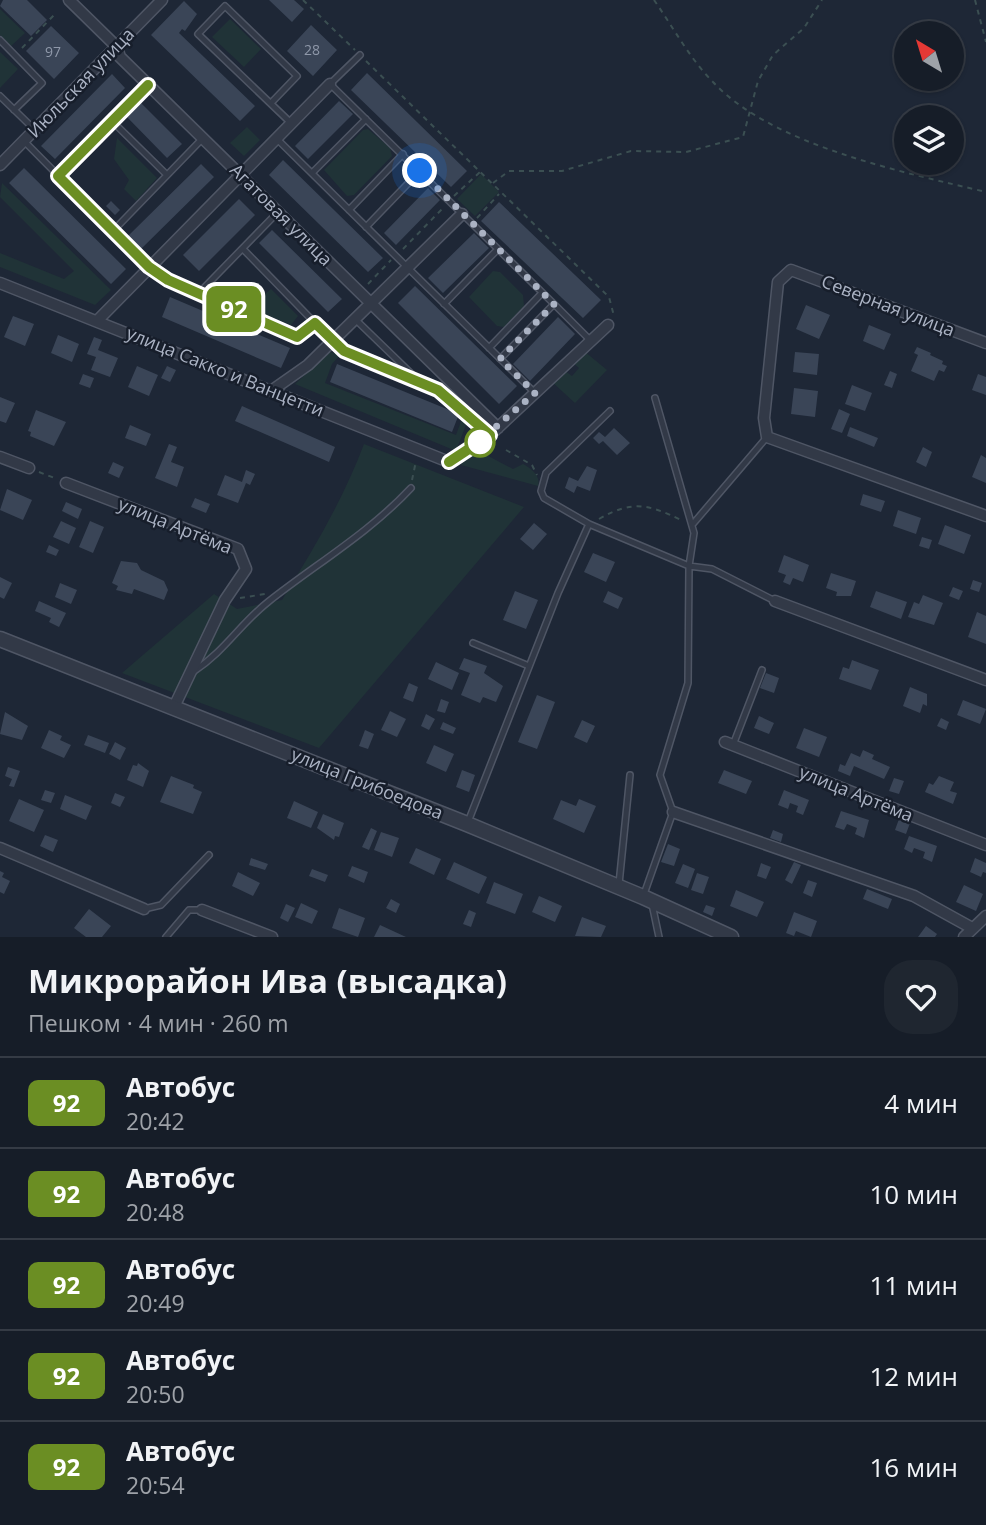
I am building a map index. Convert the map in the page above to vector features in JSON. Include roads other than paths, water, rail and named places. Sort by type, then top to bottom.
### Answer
[{"type":"street","name":"Агатовая улица","points":[[69,0],[117,47],[120,57],[278,212],[494,431]]},
{"type":"street","name":"Июльская улица","points":[[0,165],[162,0]]},
{"type":"street","points":[[97,321],[330,84]]},
{"type":"street","points":[[271,391],[308,365],[461,214]]},
{"type":"street","name":"Северная улица","points":[[767,436],[764,418],[778,282],[791,270],[986,343]]},
{"type":"street","name":"улица Сакко и Ванцетти","points":[[0,283],[449,462],[494,431]]},
{"type":"street","points":[[494,431],[608,325]]},
{"type":"street","points":[[767,436],[986,516]]},
{"type":"street","points":[[0,457],[29,468]]},
{"type":"street","name":"улица Артёма","points":[[66,483],[238,549],[246,569],[225,600],[174,707]]},
{"type":"street","points":[[775,601],[986,680]]},
{"type":"street","name":"улица Грибоедова","points":[[0,639],[619,887],[647,899],[699,931],[731,937]]},
{"type":"street","name":"улица Артёма","points":[[729,743],[986,845]]},
{"type":"street","points":[[673,812],[914,896],[968,933],[986,916]]},
{"type":"street","points":[[0,848],[144,909]]},
{"type":"street","points":[[202,910],[272,937]]},
{"type":"lane","points":[[271,103],[298,76],[225,6],[198,34],[292,124]]},
{"type":"lane","points":[[0,40],[42,83],[14,110]]},
{"type":"lane","points":[[360,55],[330,84],[591,341]]},
{"type":"lane","points":[[58,176],[148,85]]},
{"type":"lane","points":[[0,96],[35,130]]},
{"type":"lane","points":[[312,173],[366,119]]},
{"type":"lane","points":[[112,121],[167,175]]},
{"type":"lane","points":[[113,231],[203,138]]},
{"type":"lane","points":[[277,139],[535,393]]},
{"type":"lane","points":[[24,141],[149,267],[199,293],[297,337],[315,323]]},
{"type":"lane","points":[[349,210],[403,154]]},
{"type":"lane","points":[[366,227],[420,171]]},
{"type":"lane","points":[[199,293],[278,212]]},
{"type":"lane","points":[[243,249],[344,351],[438,390],[494,431]]},
{"type":"lane","points":[[444,304],[498,249]]},
{"type":"lane","points":[[489,348],[542,293]]},
{"type":"lane","points":[[500,359],[554,304]]},
{"type":"lane","points":[[355,319],[420,382]]},
{"type":"lane","points":[[655,398],[692,525],[688,683],[660,775],[673,812],[647,899],[659,937]]},
{"type":"lane","points":[[610,411],[546,473],[541,491],[550,504],[601,532],[689,566],[721,573],[775,601]]},
{"type":"lane","points":[[692,525],[767,436]]},
{"type":"lane","points":[[191,674],[217,657],[265,604],[383,518],[411,488]]},
{"type":"lane","points":[[467,824],[589,524]]},
{"type":"lane","points":[[473,643],[529,666]]},
{"type":"lane","points":[[729,743],[762,670]]},
{"type":"lane","points":[[619,887],[630,775]]},
{"type":"lane","points":[[144,909],[161,905],[209,855]]},
{"type":"lane","points":[[166,937],[189,910],[202,910]]}]
